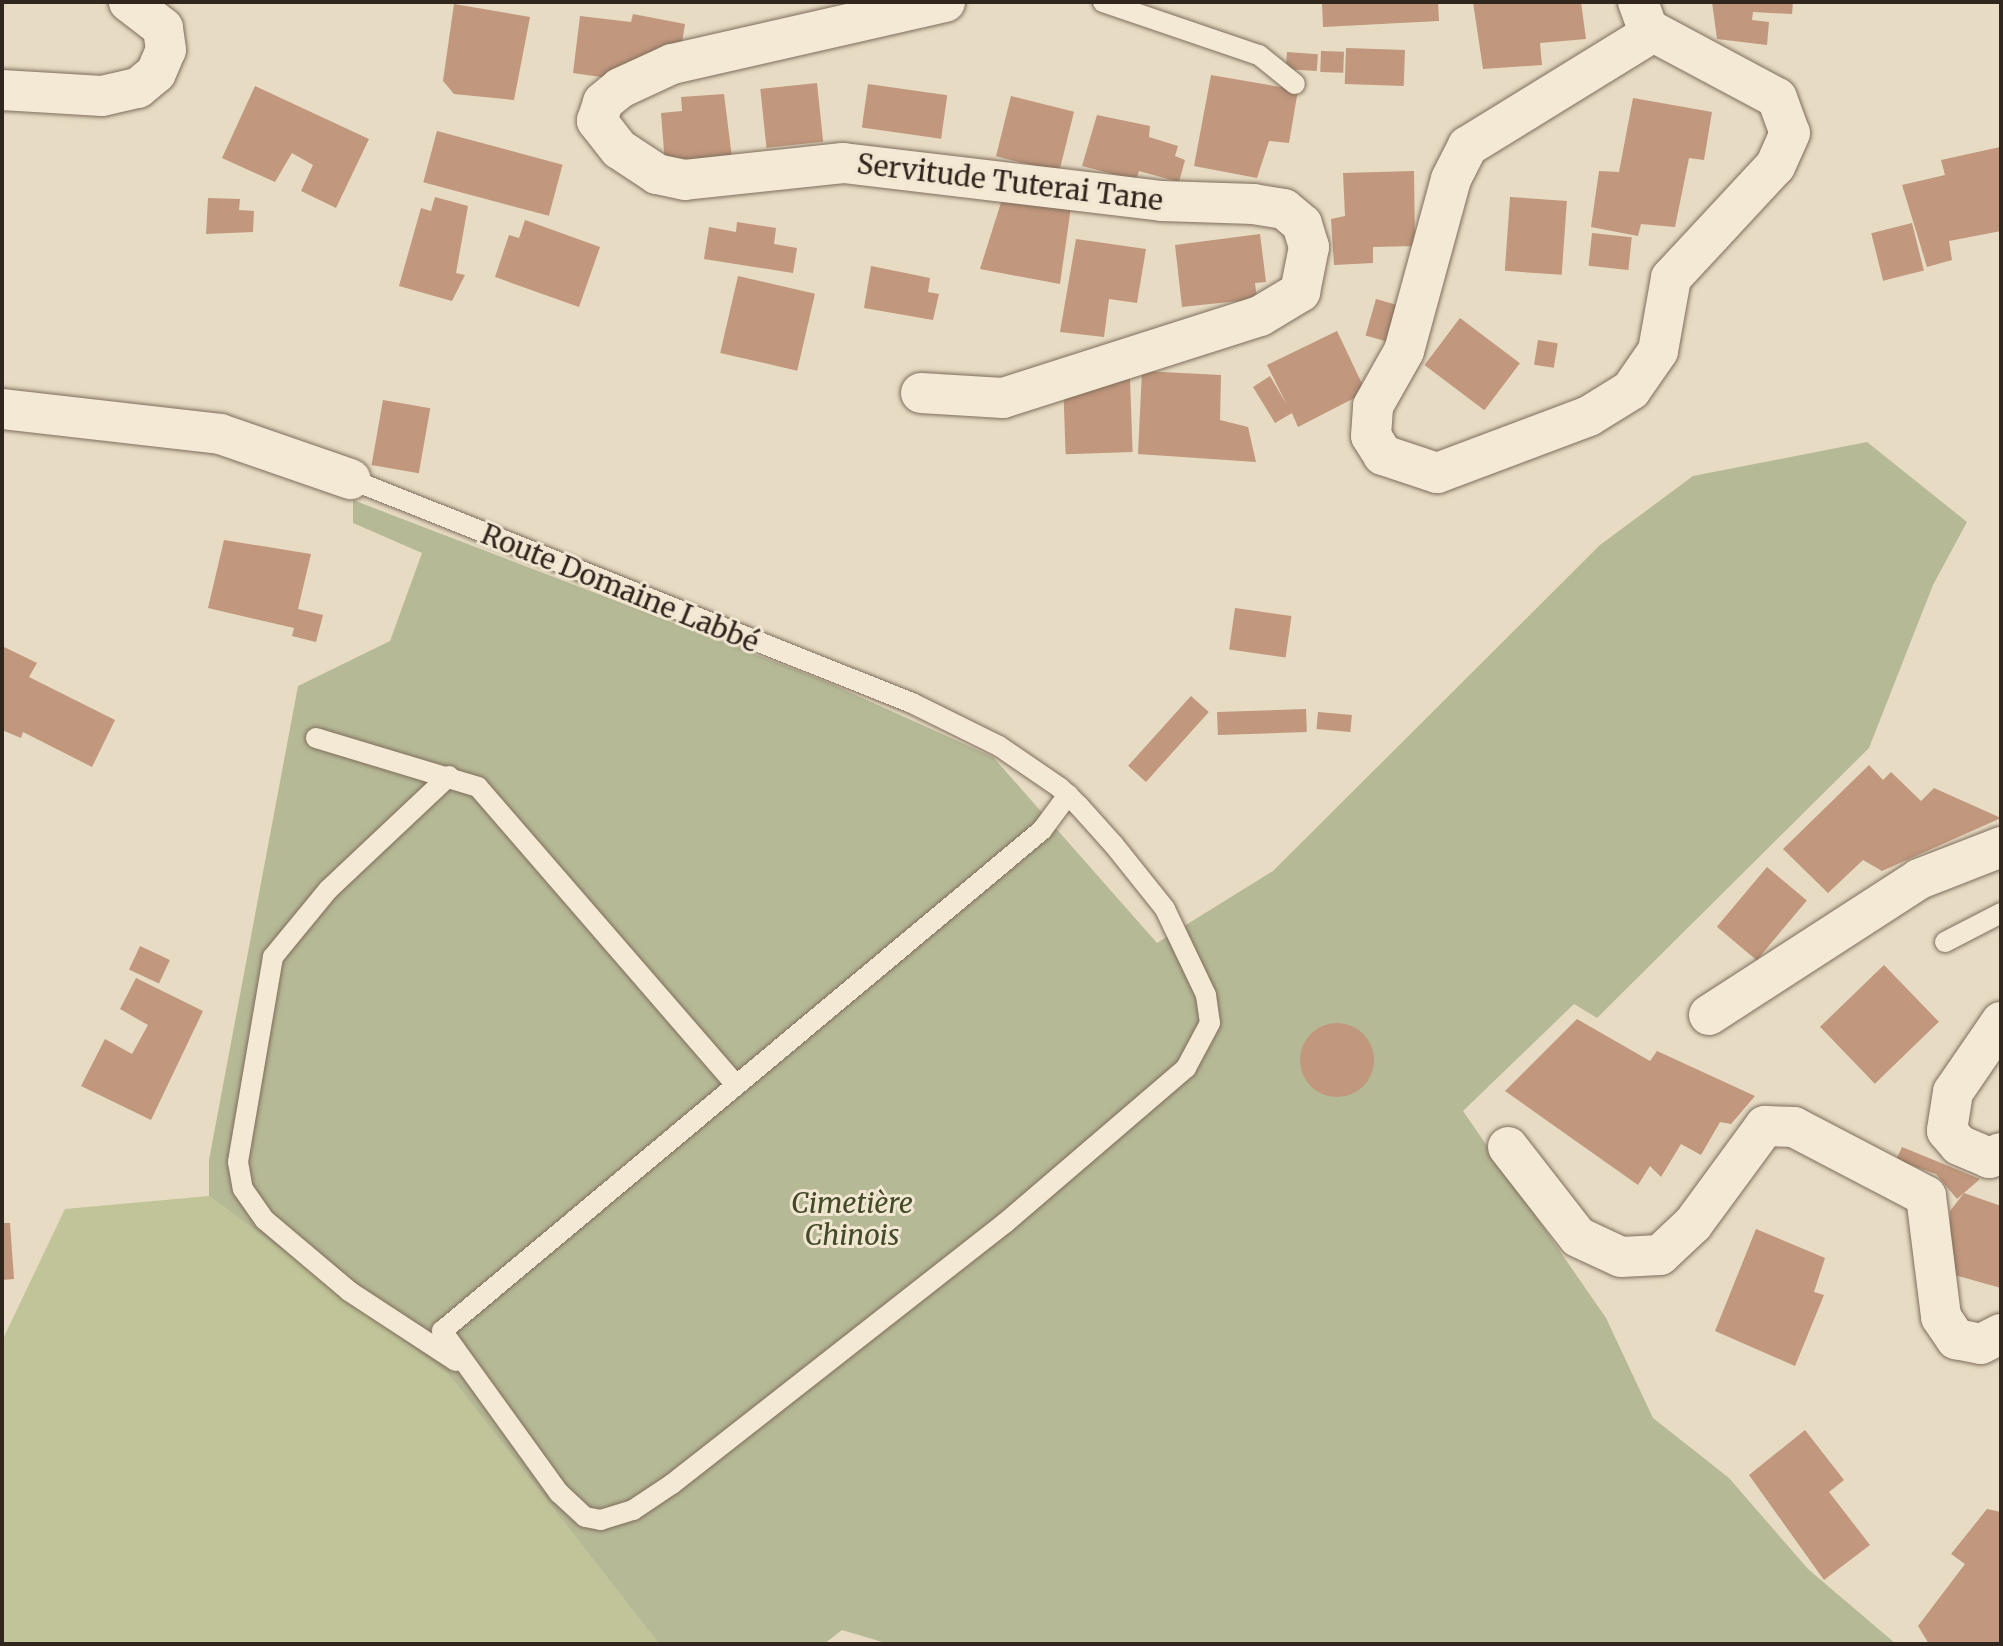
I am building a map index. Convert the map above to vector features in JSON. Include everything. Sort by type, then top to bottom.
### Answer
[{"type":"street","points":[[2,90],[102,96],[138,88],[166,50],[163,28],[129,2]]},
{"type":"street","name":"Servitude Tuterai Tane","points":[[921,393],[1003,398],[1260,316],[1300,292],[1309,247],[1302,224],[1284,209],[1254,204],[1162,201],[843,163],[685,180],[657,174],[619,149],[597,121],[603,102],[620,88],[672,64],[945,2]]},
{"type":"street","points":[[1646,17],[1777,98],[1790,133],[1775,166],[1671,278],[1658,351],[1631,390],[1589,416],[1437,473],[1383,455],[1371,436],[1373,406],[1404,351],[1451,179],[1468,146],[1646,17]]},
{"type":"street","name":"Route Domaine Labbé","points":[[2,409],[220,434],[350,479]]},
{"type":"street","points":[[1709,1015],[1919,879],[2001,847]]},
{"type":"street","points":[[2001,1022],[1953,1092],[1947,1131],[1989,1158],[2001,1153]]},
{"type":"street","points":[[1508,1147],[1578,1237],[1621,1257],[1660,1255],[1693,1224],[1765,1126],[1794,1127],[1926,1196],[1941,1317],[1956,1339],[1981,1344],[2001,1334]]},
{"type":"lane","points":[[1103,2],[1259,55],[1295,84]]},
{"type":"lane","name":"Route Domaine Labbé","points":[[350,479],[912,703],[999,746],[1068,795],[1166,911],[1206,995],[1210,1023],[1186,1068],[917,1296],[633,1510],[601,1520],[585,1517],[459,1363]]},
{"type":"lane","points":[[316,738],[478,787],[734,1083]]},
{"type":"lane","points":[[449,776],[328,890],[273,957],[238,1162],[243,1189],[265,1220],[349,1291],[459,1363]]},
{"type":"lane","points":[[459,1363],[442,1331],[459,1311],[1042,830],[1068,795]]},
{"type":"lane","points":[[1945,942],[2001,913]]},
{"type":"green space","name":"Cimetière Chinois","points":[[1867,442],[1967,522],[1933,585],[1869,748],[1597,1018],[1574,1004],[1463,1111],[1606,1318],[1653,1418],[1729,1478],[1808,1569],[1896,1644],[889,1644],[842,1630],[824,1644],[659,1644],[449,1375],[209,1196],[209,1160],[298,686],[390,641],[422,553],[353,523],[353,500],[827,682],[993,757],[1157,943],[1273,871],[1600,545],[1693,476]]},
{"type":"green space","points":[[209,1196],[449,1375],[659,1644],[2,1644],[2,1341],[65,1209]]},
{"type":"building","points":[[1322,2],[1438,2],[1439,21],[1323,27]]},
{"type":"building","points":[[1473,2],[1581,2],[1586,39],[1540,43],[1542,65],[1483,69]]},
{"type":"building","points":[[1712,2],[1793,2],[1792,14],[1753,12],[1752,20],[1769,22],[1767,45],[1717,39]]},
{"type":"building","points":[[454,4],[530,17],[514,100],[454,94],[443,81]]},
{"type":"building","points":[[633,14],[685,24],[681,49],[615,79],[573,73],[580,16],[631,22]]},
{"type":"building","points":[[1346,48],[1405,50],[1404,86],[1345,84]]},
{"type":"building","points":[[1321,51],[1344,52],[1343,73],[1320,72]]},
{"type":"building","points":[[1287,52],[1318,54],[1317,71],[1286,69]]},
{"type":"building","points":[[1211,75],[1298,90],[1289,143],[1269,141],[1257,178],[1194,166]]},
{"type":"building","points":[[817,83],[823,142],[766,148],[760,89]]},
{"type":"building","points":[[868,84],[947,95],[941,139],[862,128]]},
{"type":"building","points":[[255,86],[369,139],[336,208],[301,191],[313,165],[292,153],[275,182],[222,158]]},
{"type":"building","points":[[724,94],[732,158],[665,164],[661,113],[682,111],[681,97]]},
{"type":"building","points":[[1011,96],[1074,112],[1059,172],[996,156]]},
{"type":"building","points":[[1633,98],[1712,112],[1704,160],[1689,158],[1675,227],[1641,224],[1638,236],[1591,227],[1599,171],[1619,172]]},
{"type":"building","points":[[1097,115],[1150,126],[1149,137],[1178,146],[1175,156],[1185,160],[1179,182],[1139,171],[1136,180],[1082,166]]},
{"type":"building","points":[[437,131],[563,165],[549,216],[423,182]]},
{"type":"building","points":[[2000,147],[2001,231],[1949,241],[1952,260],[1927,267],[1902,185],[1945,175],[1941,160]]},
{"type":"building","points":[[1414,171],[1415,246],[1373,247],[1373,263],[1334,265],[1331,219],[1345,216],[1343,173]]},
{"type":"building","points":[[1004,193],[1071,207],[1060,284],[980,269]]},
{"type":"building","points":[[435,197],[468,206],[456,273],[465,275],[452,301],[399,286],[421,208],[431,211]]},
{"type":"building","points":[[1510,197],[1567,201],[1562,275],[1505,271]]},
{"type":"building","points":[[208,198],[240,199],[239,210],[254,211],[253,232],[206,234]]},
{"type":"building","points":[[525,220],[600,247],[579,307],[495,277],[509,235],[519,238]]},
{"type":"building","points":[[737,222],[776,228],[774,244],[797,248],[793,273],[704,259],[709,227],[736,232]]},
{"type":"building","points":[[1912,223],[1924,271],[1883,281],[1871,233]]},
{"type":"building","points":[[1592,233],[1632,237],[1628,270],[1589,266]]},
{"type":"building","points":[[1260,234],[1266,282],[1255,283],[1257,299],[1182,307],[1175,245]]},
{"type":"building","points":[[1076,239],[1146,249],[1137,303],[1109,299],[1104,337],[1060,332]]},
{"type":"building","points":[[871,266],[930,278],[928,292],[939,294],[933,320],[864,308]]},
{"type":"building","points":[[738,276],[815,294],[797,371],[720,353]]},
{"type":"building","points":[[1376,299],[1407,308],[1396,344],[1366,336]]},
{"type":"building","points":[[1460,318],[1520,363],[1484,410],[1424,365]]},
{"type":"building","points":[[1337,331],[1366,392],[1298,427],[1292,413],[1275,423],[1253,387],[1270,376],[1287,405],[1267,365]]},
{"type":"building","points":[[1538,340],[1558,343],[1554,368],[1534,365]]},
{"type":"building","points":[[1142,371],[1221,375],[1220,420],[1248,427],[1256,462],[1138,454]]},
{"type":"building","points":[[1130,378],[1133,452],[1066,454],[1063,380]]},
{"type":"building","points":[[383,400],[430,408],[419,473],[372,465]]},
{"type":"building","points":[[224,540],[311,554],[298,609],[323,615],[316,642],[292,636],[294,628],[208,608]]},
{"type":"building","points":[[1235,608],[1291,616],[1286,658],[1229,650]]},
{"type":"building","points":[[2,646],[37,663],[29,677],[115,720],[92,767],[23,732],[21,738],[2,730]]},
{"type":"building","points":[[1191,696],[1209,712],[1146,782],[1128,766]]},
{"type":"building","points":[[1306,709],[1307,732],[1218,735],[1217,712]]},
{"type":"building","points":[[1318,712],[1352,715],[1350,732],[1317,729]]},
{"type":"building","points":[[1869,765],[1883,780],[1891,772],[1921,801],[1934,788],[2001,818],[1882,871],[1863,860],[1828,893],[1783,849]]},
{"type":"building","points":[[1767,867],[1807,900],[1757,960],[1717,927]]},
{"type":"building","points":[[140,946],[170,960],[159,984],[129,970]]},
{"type":"building","points":[[1884,965],[1939,1022],[1875,1084],[1820,1027]]},
{"type":"building","points":[[136,978],[203,1011],[151,1120],[81,1086],[105,1039],[132,1054],[148,1025],[120,1009]]},
{"type":"building","points":[[1577,1019],[1650,1061],[1657,1051],[1755,1096],[1731,1124],[1720,1122],[1701,1155],[1681,1144],[1661,1177],[1650,1166],[1638,1185],[1505,1091]]},
{"type":"building","points":[[1337,1023],[1358,1029],[1368,1039],[1374,1060],[1368,1081],[1358,1091],[1337,1097],[1316,1091],[1306,1081],[1300,1060],[1306,1039],[1316,1029]]},
{"type":"building","points":[[1902,1147],[1980,1179],[1957,1199],[1936,1174],[1896,1160]]},
{"type":"building","points":[[1964,1193],[2001,1206],[2001,1288],[1951,1274],[1950,1211]]},
{"type":"building","points":[[2,1223],[10,1223],[14,1279],[2,1280]]},
{"type":"building","points":[[1756,1229],[1825,1258],[1814,1292],[1824,1295],[1795,1366],[1715,1331]]},
{"type":"building","points":[[1805,1430],[1844,1480],[1829,1492],[1870,1545],[1824,1580],[1749,1475]]},
{"type":"building","points":[[1987,1509],[2001,1512],[2001,1644],[1929,1644],[1918,1626],[1965,1564],[1951,1554]]}]
